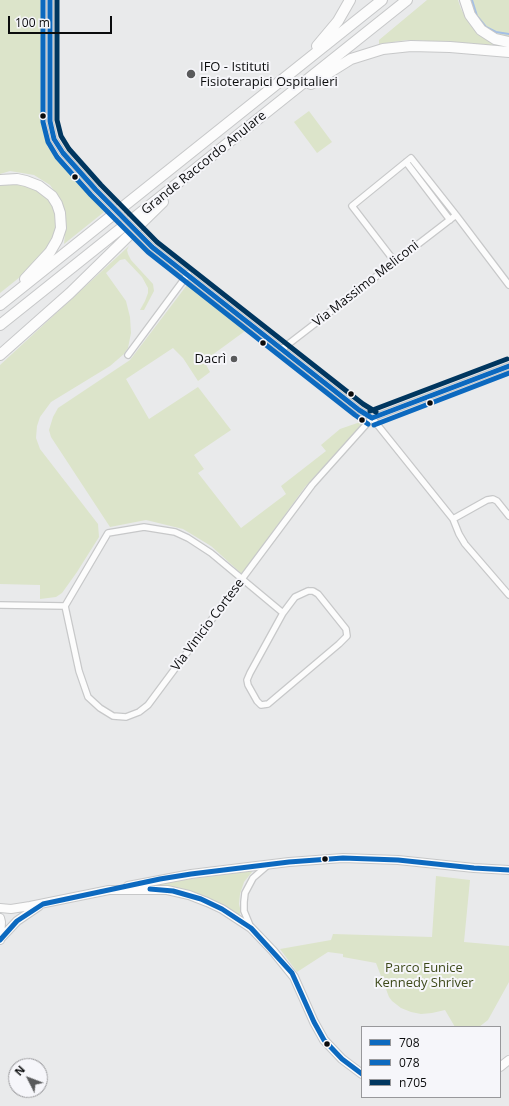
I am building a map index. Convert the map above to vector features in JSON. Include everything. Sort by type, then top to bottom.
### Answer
[{"type":"highway","points":[[303,63],[338,21],[350,0]]},
{"type":"highway","name":"Grande Raccordo Anulare","points":[[0,305],[382,0]]},
{"type":"highway","name":"Grande Raccordo Anulare","points":[[0,325],[407,0]]},
{"type":"highway","points":[[465,0],[470,15],[481,30],[495,39],[509,42]]},
{"type":"highway","points":[[270,109],[351,59],[383,49],[405,46],[450,47],[509,52]]},
{"type":"highway","points":[[0,355],[90,274],[148,218],[187,176]]},
{"type":"highway","points":[[0,180],[11,179],[26,181],[44,189],[52,196],[56,204],[60,213],[61,224],[57,240],[50,252],[0,305]]},
{"type":"street","points":[[50,0],[50,121],[54,139],[63,154],[152,247],[372,418],[453,519],[465,544],[509,595]]},
{"type":"street","points":[[395,262],[352,206],[412,158],[509,285]]},
{"type":"street","points":[[406,162],[450,220]]},
{"type":"street","name":"Via Massimo Meliconi","points":[[282,349],[456,215]]},
{"type":"street","points":[[128,355],[188,274]]},
{"type":"street","points":[[372,418],[509,366]]},
{"type":"street","name":"Via Vinicio Cortese","points":[[65,606],[79,671],[87,695],[104,711],[116,716],[126,717],[139,712],[148,705],[312,485],[372,418]]},
{"type":"street","points":[[453,519],[487,500],[493,499],[498,501],[509,516]]},
{"type":"street","points":[[0,605],[65,606],[108,533],[144,527],[181,534],[207,550],[283,613]]},
{"type":"street","points":[[308,591],[313,591],[317,593],[346,629],[347,634],[339,644],[268,704],[262,705],[252,694],[247,680],[283,613],[295,597],[308,591]]},
{"type":"street","points":[[1,908],[15,908],[43,904],[160,879],[306,860],[357,858],[509,870]]},
{"type":"street","points":[[251,928],[244,911],[245,893],[253,878],[270,864]]},
{"type":"street","points":[[160,879],[156,885],[160,890]]},
{"type":"street","points":[[109,890],[160,890],[178,892],[207,902],[251,928],[292,973],[314,1022],[324,1040],[342,1059],[361,1073]]},
{"type":"street","points":[[0,939],[17,921],[43,904]]},
{"type":"street","points":[[0,918],[0,939]]},
{"type":"street","points":[[501,1066],[509,1060]]},
{"type":"green space","points":[[0,0],[43,0],[44,121],[47,146],[104,212],[64,244],[66,224],[61,201],[50,185],[34,175],[10,171],[0,174]]},
{"type":"green space","points":[[427,0],[458,0],[470,25],[483,37],[494,44],[491,46],[407,40],[379,44],[379,40]]},
{"type":"green space","points":[[468,0],[509,0],[509,39],[500,38],[477,22]]},
{"type":"green space","points":[[309,111],[332,142],[317,153],[294,122]]},
{"type":"green space","points":[[7,182],[32,187],[50,200],[56,216],[57,226],[50,247],[25,273],[0,293],[0,184]]},
{"type":"green space","points":[[129,246],[127,250],[131,260],[153,284],[154,291],[144,310],[140,310],[148,293],[148,288],[142,277],[125,259],[120,260],[106,273],[126,301],[130,317],[131,333],[128,348],[124,354],[110,366],[51,402],[40,417],[37,426],[36,438],[40,449],[98,524],[99,537],[62,593],[56,597],[40,599],[40,585],[0,584],[0,365]]},
{"type":"green space","points":[[187,285],[245,331],[204,361],[210,372],[198,381],[183,358],[173,348],[126,379],[149,419],[198,387],[231,430],[194,455],[204,469],[198,473],[241,528],[286,494],[281,486],[326,451],[321,445],[340,429],[366,420],[305,487],[242,574],[211,546],[183,529],[146,520],[110,527],[51,437],[49,430],[53,417],[58,408],[130,360]]},
{"type":"green space","points":[[252,872],[244,882],[240,894],[239,904],[241,912],[239,915],[187,891],[161,886],[160,884],[190,879]]},
{"type":"green space","name":"Parco Eunice Kennedy Shriver","points":[[436,876],[470,880],[464,942],[509,946],[509,982],[488,1020],[480,1026],[454,1026],[445,1010],[421,1014],[401,1008],[389,997],[376,963],[343,957],[343,954],[328,952],[297,972],[280,949],[331,940],[333,934],[432,937]]},
{"type":"waterway","points":[[472,0],[477,16],[486,27],[496,32],[509,34]]},
{"type":"transit line","name":"078","points":[[43,0],[43,122],[48,142],[57,157],[91,195],[148,252],[368,424]]},
{"type":"transit line","name":"708","points":[[50,0],[50,121],[54,139],[63,153],[96,190],[152,247],[359,410],[372,418]]},
{"type":"transit line","name":"n705","points":[[57,0],[57,120],[61,136],[69,149],[101,185],[157,242],[363,404],[376,412]]},
{"type":"transit line","name":"n705","points":[[370,411],[507,359]]},
{"type":"transit line","name":"708","points":[[372,418],[509,366]]},
{"type":"transit line","name":"078","points":[[374,425],[509,373]]},
{"type":"transit line","name":"708","points":[[0,940],[17,921],[43,904],[160,879],[191,874],[289,862],[343,858],[398,860],[509,870]]},
{"type":"transit line","name":"708","points":[[150,889],[173,891],[201,899],[222,909],[251,928],[292,973],[314,1022],[324,1040],[342,1059],[361,1073]]},
{"type":"place","name":"IFO - Istituti Fisioterapici Ospitalieri","points":[[191,74]]},
{"type":"place","name":"Dacrì","points":[[234,359]]}]
